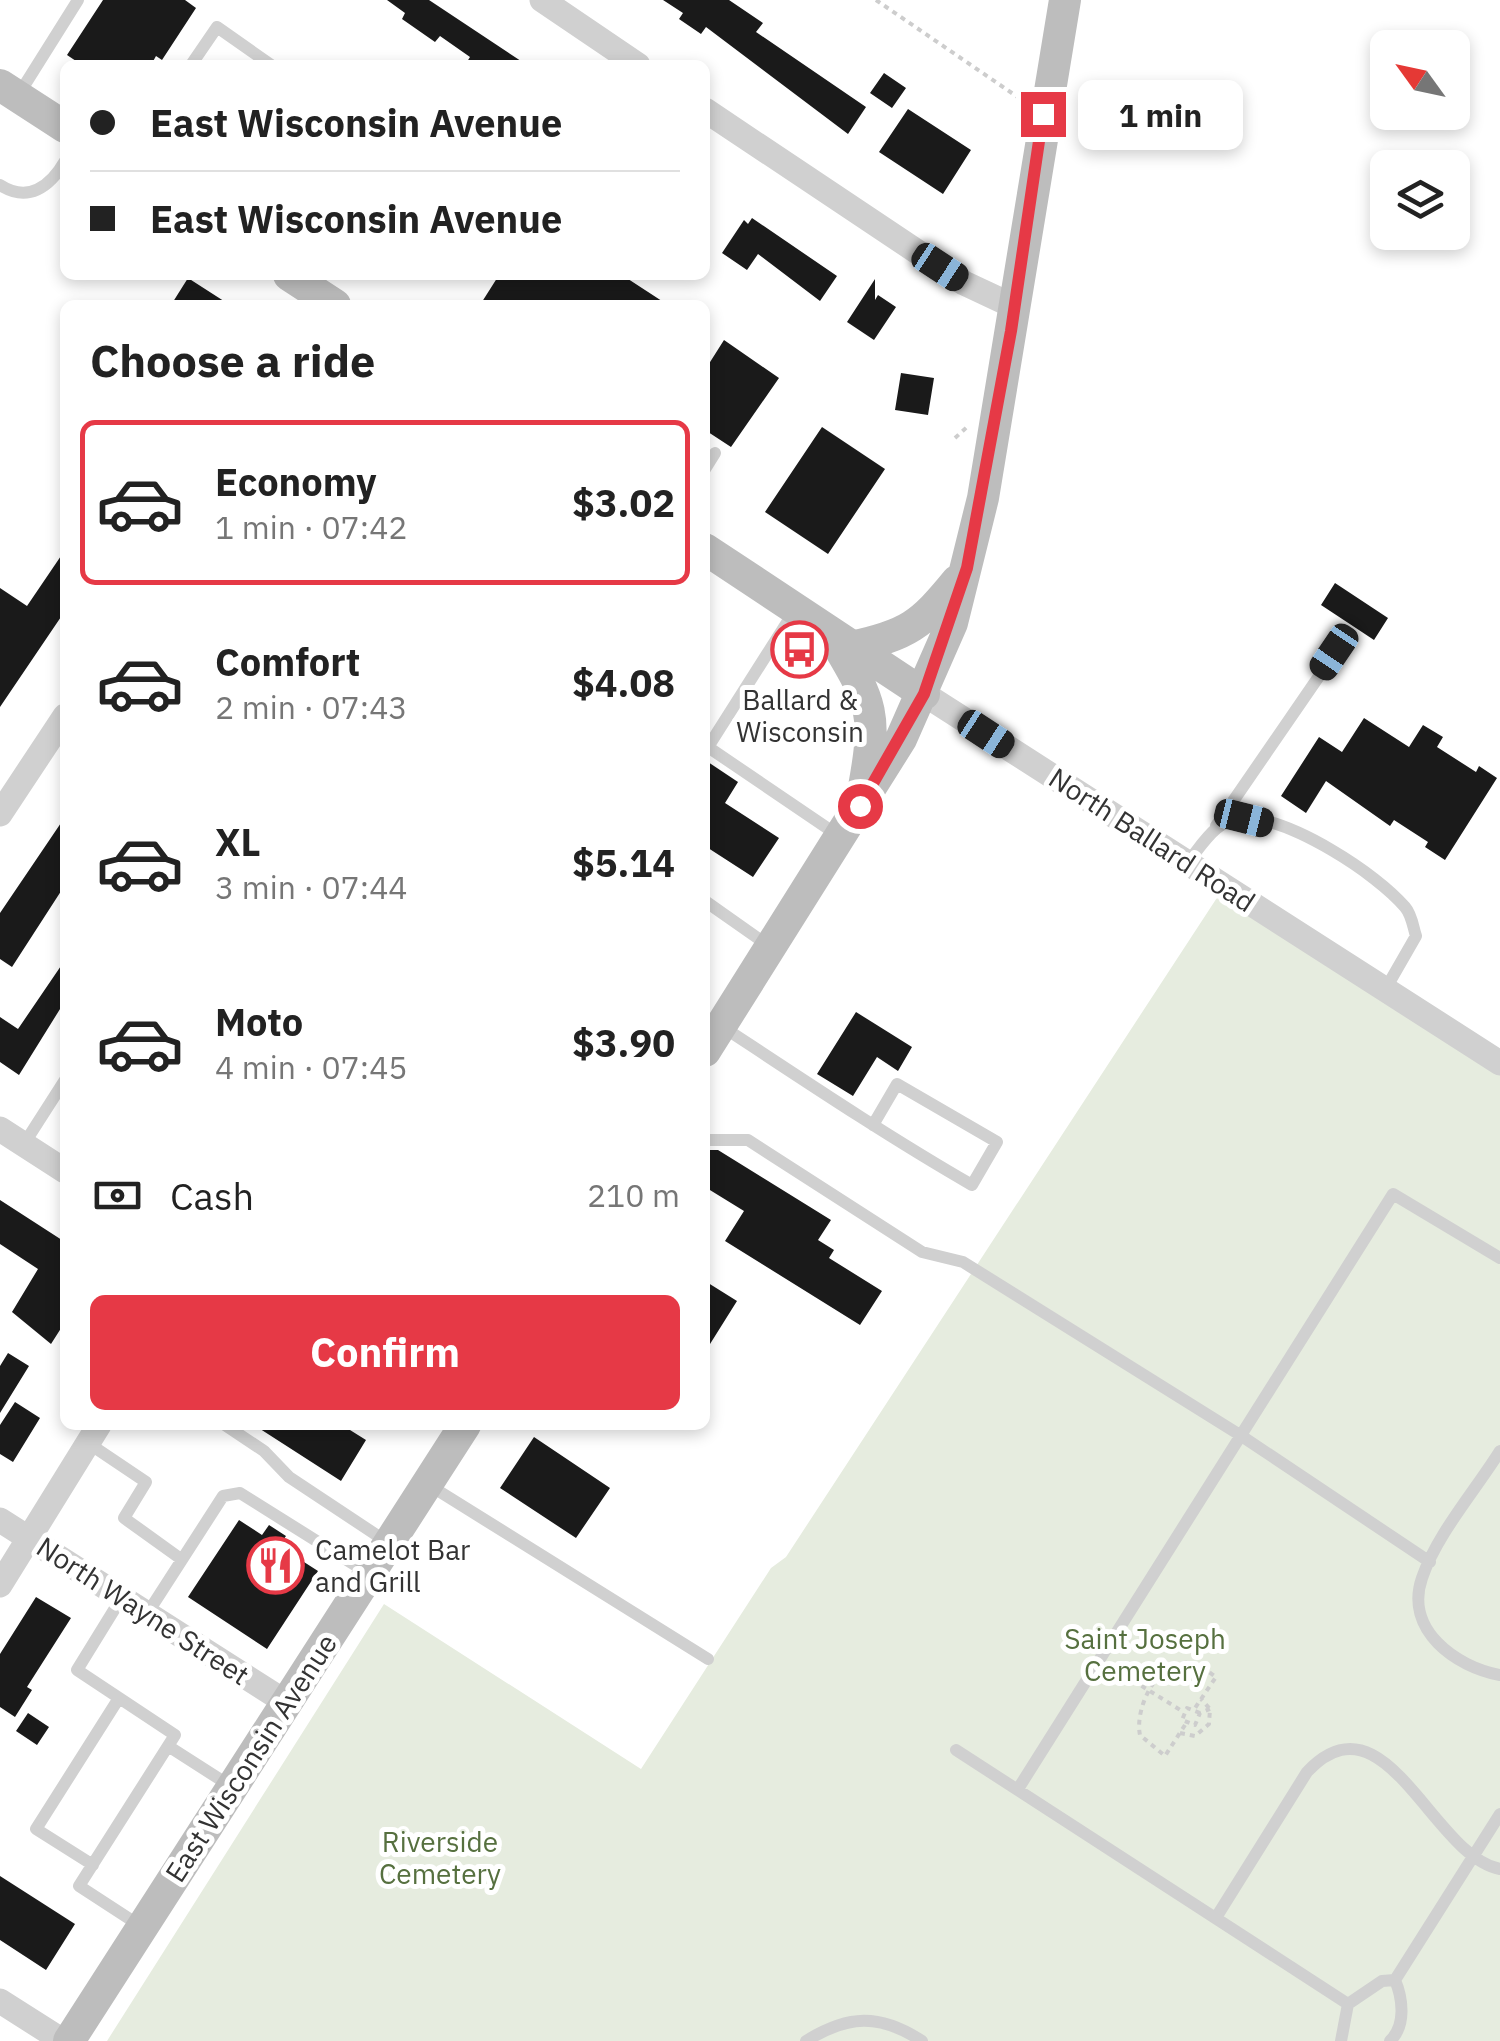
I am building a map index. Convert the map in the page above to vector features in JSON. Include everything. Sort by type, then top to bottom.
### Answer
[{"type":"main road","points":[[713,1038],[860,806],[924,694],[967,568],[1065,0]]},
{"type":"main road","points":[[9,90],[60,122]]},
{"type":"main road","points":[[296,280],[326,300]]},
{"type":"main road","name":"North Ballard Road","points":[[710,552],[924,694]]},
{"type":"main road","points":[[860,806],[872,743],[871,708],[841,640],[895,638],[922,623],[967,568]]},
{"type":"main road","name":"East Wisconsin Avenue","points":[[66,2041],[462,1430]]},
{"type":"street","points":[[542,0],[631,60]]},
{"type":"street","points":[[710,113],[964,283],[1015,306]]},
{"type":"street","name":"North Ballard Road","points":[[924,694],[1500,1063]]},
{"type":"street","points":[[3,804],[60,723]]},
{"type":"street","points":[[0,1128],[60,1167]]},
{"type":"street","points":[[0,1585],[94,1434]]},
{"type":"street","name":"North Wayne Street","points":[[0,1520],[286,1703]]},
{"type":"street","points":[[0,2001],[66,2041]]},
{"type":"lane","points":[[9,90],[78,0]]},
{"type":"lane","points":[[195,60],[218,27],[254,60]]},
{"type":"lane","points":[[0,185],[12,193],[32,194],[54,180],[60,170]]},
{"type":"lane","points":[[710,461],[715,453]]},
{"type":"lane","points":[[710,741],[795,610]]},
{"type":"lane","points":[[1187,863],[1334,652]]},
{"type":"lane","points":[[710,748],[840,836]]},
{"type":"lane","points":[[1216,826],[1244,818],[1286,828],[1334,853],[1408,910],[1416,936],[1385,990]]},
{"type":"lane","points":[[710,905],[771,948]]},
{"type":"lane","points":[[713,1038],[972,1185],[997,1142],[898,1084],[872,1125]]},
{"type":"lane","points":[[24,1144],[60,1088]]},
{"type":"lane","points":[[710,1140],[748,1140],[922,1252],[963,1262],[1240,1435],[1430,1562]]},
{"type":"lane","points":[[1018,1789],[1393,1194],[1500,1258]]},
{"type":"lane","points":[[232,1430],[264,1452],[289,1477],[389,1543]]},
{"type":"lane","points":[[94,1434],[146,1482],[124,1518],[181,1559]]},
{"type":"lane","points":[[1500,1452],[1430,1562],[1419,1590],[1429,1632],[1462,1663],[1500,1675]]},
{"type":"lane","points":[[427,1484],[708,1659]]},
{"type":"lane","points":[[147,1614],[223,1496],[240,1493],[369,1574]]},
{"type":"lane","points":[[122,1598],[77,1670],[175,1735],[79,1886],[142,1927]]},
{"type":"lane","points":[[93,1864],[36,1828],[119,1698]]},
{"type":"lane","points":[[168,1746],[232,1788]]},
{"type":"lane","points":[[956,1750],[1348,2004]]},
{"type":"lane","points":[[1217,1916],[1307,1772],[1322,1756],[1337,1750],[1373,1756],[1394,1768],[1449,1839],[1473,1858],[1500,1869]]},
{"type":"lane","points":[[1395,1980],[1500,1814]]},
{"type":"lane","points":[[1341,2041],[1348,2004],[1382,1981],[1395,1980]]},
{"type":"lane","points":[[1395,1980],[1401,1996],[1397,2039]]},
{"type":"lane","points":[[806,2041],[834,2024],[860,2018],[888,2022],[922,2041]]},
{"type":"path","points":[[876,0],[1043,114]]},
{"type":"path","points":[[1099,1660],[1182,1712],[1195,1736]]},
{"type":"path","points":[[1194,1664],[1216,1677],[1189,1726],[1165,1756],[1140,1736],[1138,1716],[1150,1691],[1164,1672],[1194,1664]]},
{"type":"path","points":[[1180,1733],[1195,1736],[1210,1724],[1210,1709],[1201,1699]]},
{"type":"path","points":[[1182,1712],[1210,1709]]},
{"type":"green space","name":"Saint Joseph Cemetery","points":[[1224,887],[1500,1063],[1500,2041],[107,2041],[384,1604],[641,1769],[771,1568],[786,1557]]},
{"type":"building","points":[[103,0],[185,0],[196,8],[162,60],[156,56],[154,60],[74,60],[67,55]]},
{"type":"building","points":[[387,0],[429,0],[519,60],[468,60],[470,57],[440,36],[435,42],[402,19],[405,13]]},
{"type":"building","points":[[663,0],[729,0],[763,23],[756,32],[866,107],[848,134],[706,27],[701,34],[679,19],[683,13]]},
{"type":"building","points":[[884,73],[906,88],[892,108],[870,93]]},
{"type":"building","points":[[908,109],[971,150],[943,194],[879,152]]},
{"type":"building","points":[[752,218],[837,276],[820,301],[758,254],[747,270],[722,253],[744,220],[748,224]]},
{"type":"building","points":[[875,279],[875,300],[878,295],[896,307],[874,340],[847,322]]},
{"type":"building","points":[[187,280],[191,280],[222,300],[174,300]]},
{"type":"building","points":[[496,280],[630,280],[660,300],[483,300]]},
{"type":"building","points":[[724,340],[779,378],[731,447],[710,433],[710,362]]},
{"type":"building","points":[[901,373],[934,378],[928,415],[895,410]]},
{"type":"building","points":[[822,427],[885,469],[828,554],[765,512]]},
{"type":"building","points":[[60,557],[60,618],[0,707],[0,588],[27,606]]},
{"type":"building","points":[[1335,583],[1388,618],[1374,640],[1321,605]]},
{"type":"building","points":[[1364,718],[1409,747],[1423,725],[1443,737],[1437,747],[1476,772],[1479,766],[1497,778],[1445,860],[1425,847],[1428,842],[1394,820],[1390,826],[1326,781],[1306,813],[1281,796],[1319,737],[1342,752]]},
{"type":"building","points":[[710,763],[738,782],[725,803],[779,838],[753,877],[710,849]]},
{"type":"building","points":[[60,824],[60,893],[12,967],[0,959],[0,913]]},
{"type":"building","points":[[60,967],[60,1009],[19,1075],[0,1062],[0,1017],[18,1029]]},
{"type":"building","points":[[856,1012],[912,1047],[898,1071],[877,1057],[853,1096],[817,1074]]},
{"type":"building","points":[[710,1150],[718,1150],[831,1220],[818,1240],[834,1250],[829,1258],[882,1291],[860,1325],[725,1241],[744,1211],[710,1190]]},
{"type":"building","points":[[0,1200],[60,1239],[60,1330],[51,1344],[12,1312],[38,1269],[0,1244]]},
{"type":"building","points":[[710,1284],[737,1301],[710,1344]]},
{"type":"building","points":[[8,1353],[29,1366],[0,1413],[0,1366]]},
{"type":"building","points":[[15,1402],[40,1418],[13,1462],[0,1454],[0,1425]]},
{"type":"building","points":[[262,1430],[350,1430],[366,1440],[341,1481]]},
{"type":"building","points":[[534,1437],[610,1488],[576,1538],[500,1488]]},
{"type":"building","points":[[239,1520],[262,1535],[269,1525],[286,1536],[279,1546],[318,1571],[267,1649],[188,1597]]},
{"type":"building","points":[[36,1597],[71,1618],[27,1687],[32,1690],[15,1717],[0,1707],[0,1654]]},
{"type":"building","points":[[28,1713],[49,1727],[37,1745],[16,1731]]},
{"type":"building","points":[[0,1876],[75,1924],[46,1970],[0,1940]]},
{"type":"place","name":"Ballard & Wisconsin","points":[[800,649]]},
{"type":"place","name":"Camelot Bar and Grill","points":[[276,1566]]},
{"type":"route","points":[[860,806],[924,694],[952,624],[967,568],[1011,331],[1043,114]]},
{"type":"park label","name":"Riverside Cemetery","points":[[440,1858]]}]
